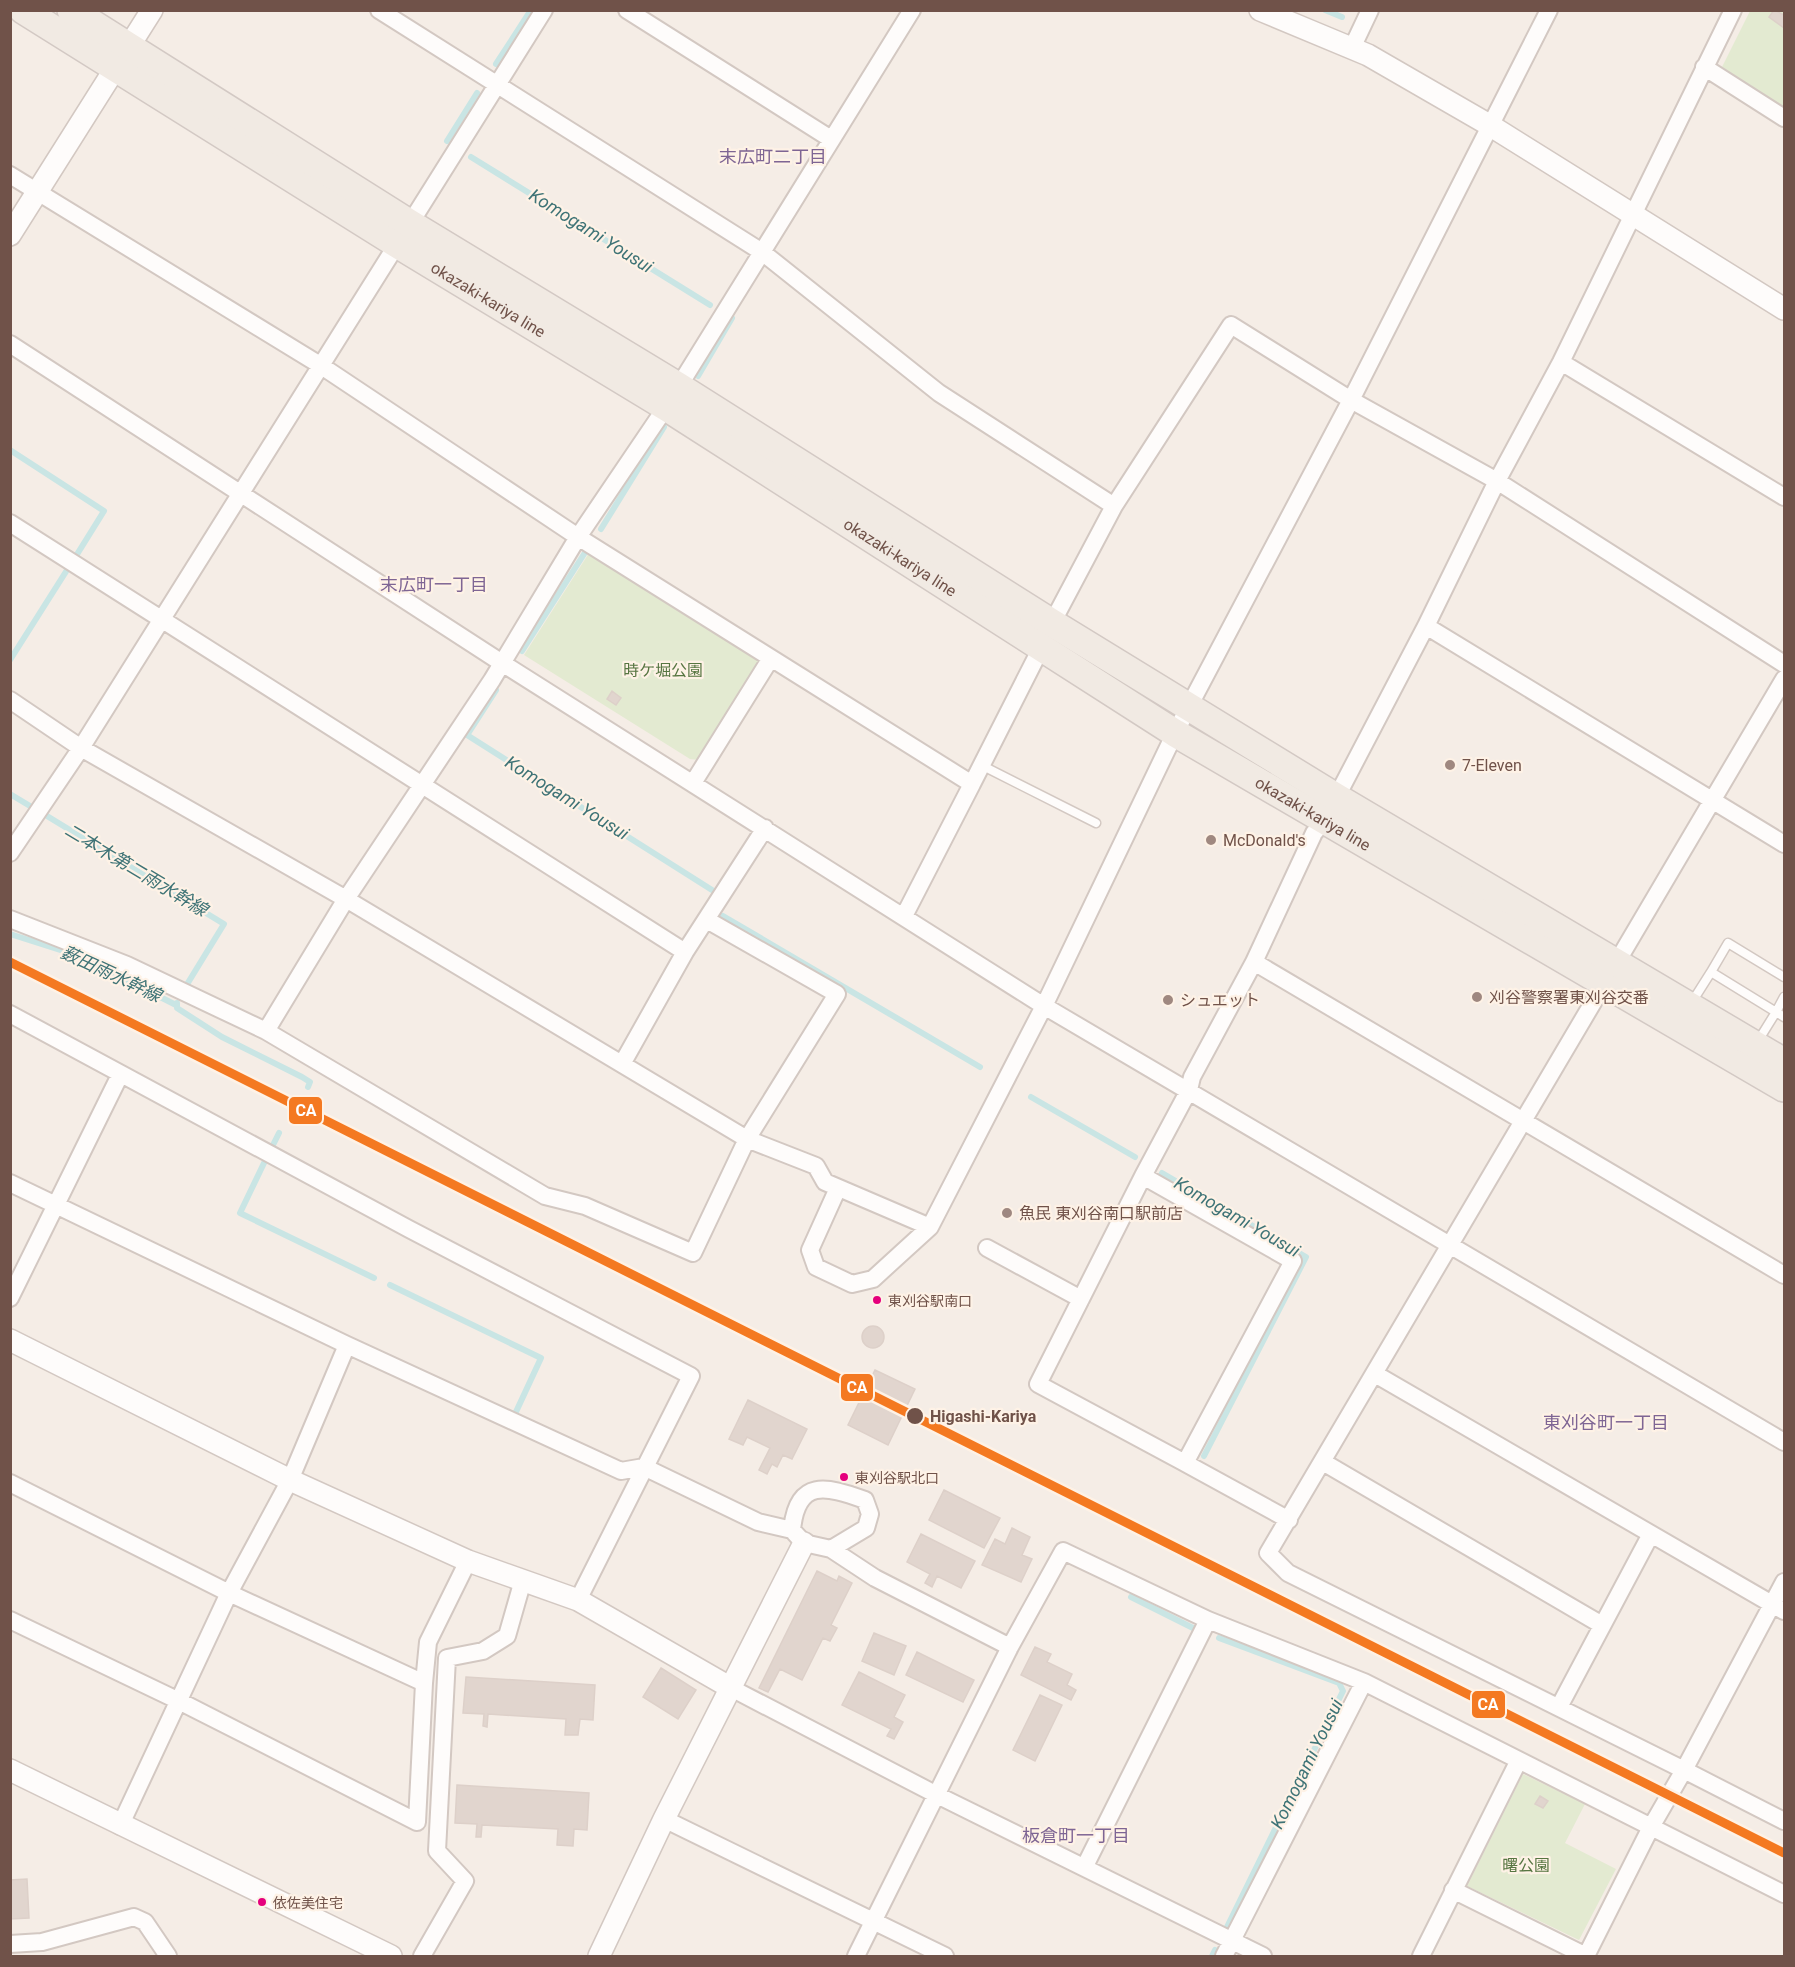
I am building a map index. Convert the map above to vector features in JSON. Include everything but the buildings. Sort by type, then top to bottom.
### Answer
[{"type":"main road","name":"okazaki-kariya line","points":[[23,10],[124,56],[403,234],[1052,623],[1336,797],[1785,1088]]},
{"type":"main road","name":"okazaki-kariya line","points":[[72,10],[124,56]]},
{"type":"main road","name":"okazaki-kariya line","points":[[672,396],[1041,648],[1175,733],[1324,821],[1612,974],[1689,1006],[1785,1062]]},
{"type":"street","points":[[10,235],[152,10]]},
{"type":"street","points":[[379,10],[762,252],[939,393],[1114,506]]},
{"type":"street","points":[[10,853],[81,748],[240,491],[544,10]]},
{"type":"street","points":[[627,10],[831,139]]},
{"type":"street","points":[[266,1031],[346,899],[502,663],[578,537],[672,396],[912,10]]},
{"type":"street","points":[[1260,10],[1352,48],[1491,126],[1785,309]]},
{"type":"street","points":[[1352,48],[1370,10]]},
{"type":"street","points":[[838,1188],[810,1250],[816,1267],[852,1284],[873,1279],[930,1227],[1044,1006],[1175,733],[1351,400],[1549,10]]},
{"type":"street","points":[[1288,1520],[1038,1384],[1189,1090],[1192,1077],[1254,962],[1314,833],[1324,821],[1426,626],[1497,481],[1562,362],[1733,10]]},
{"type":"street","points":[[1704,67],[1785,118]]},
{"type":"street","points":[[10,175],[320,365],[578,537],[972,784]]},
{"type":"street","points":[[1052,623],[1114,506],[1231,325],[1351,400],[1497,481],[1785,664]]},
{"type":"street","points":[[10,344],[502,663],[1044,1006],[1785,1442]]},
{"type":"street","points":[[1562,362],[1785,497]]},
{"type":"street","points":[[10,523],[162,617],[685,952]]},
{"type":"street","points":[[1426,626],[1785,844]]},
{"type":"street","points":[[904,916],[1041,648]]},
{"type":"street","points":[[693,783],[771,658]]},
{"type":"street","points":[[1785,679],[1268,1553],[1288,1573],[1785,1821]]},
{"type":"street","points":[[10,700],[81,748],[346,899],[747,1139],[816,1166],[825,1182],[930,1227]]},
{"type":"street","points":[[622,1064],[685,952],[765,828]]},
{"type":"street","points":[[10,919],[127,965],[266,1031],[545,1196],[585,1206],[693,1253],[747,1139],[837,994],[707,920]]},
{"type":"street","points":[[1254,962],[1785,1275]]},
{"type":"street","points":[[10,1014],[120,1075],[691,1376],[578,1600]]},
{"type":"street","points":[[10,1298],[120,1075]]},
{"type":"street","points":[[1143,1176],[1293,1261],[1185,1463]]},
{"type":"street","points":[[10,1183],[347,1345],[621,1472],[644,1467],[758,1522],[831,1549],[875,1578],[1010,1647]]},
{"type":"street","points":[[987,1248],[1081,1299]]},
{"type":"street","points":[[10,1340],[290,1479],[468,1561],[578,1600],[730,1688],[937,1795],[1085,1866],[1263,1956]]},
{"type":"street","points":[[120,1826],[230,1593],[290,1479],[347,1345]]},
{"type":"street","points":[[1375,1374],[1779,1608]]},
{"type":"street","points":[[1323,1461],[1602,1625]]},
{"type":"street","points":[[10,1484],[230,1593],[424,1683]]},
{"type":"street","points":[[599,1956],[730,1688],[798,1536],[794,1508],[806,1494],[824,1488],[865,1500],[870,1514],[866,1528],[831,1549]]},
{"type":"street","points":[[1559,1707],[1651,1534]]},
{"type":"street","points":[[856,1956],[1010,1647],[1063,1551],[1208,1620],[1364,1682],[1518,1762],[1785,1894]]},
{"type":"street","points":[[10,1620],[179,1701],[417,1822],[428,1642],[468,1561]]},
{"type":"street","points":[[422,1956],[465,1881],[437,1851],[447,1658],[483,1651],[507,1635],[524,1580]]},
{"type":"street","points":[[1454,1890],[1586,1956],[1651,1827],[1779,1608],[1785,1582]]},
{"type":"street","points":[[1085,1866],[1208,1620]]},
{"type":"street","points":[[1224,1956],[1364,1682]]},
{"type":"street","points":[[1421,1956],[1518,1762]]},
{"type":"street","points":[[10,1770],[120,1826],[327,1923],[391,1956]]},
{"type":"street","points":[[664,1819],[945,1956]]},
{"type":"street","points":[[10,1944],[42,1942],[134,1917],[145,1922],[168,1956]]},
{"type":"lane","points":[[981,765],[1096,823]]},
{"type":"lane","points":[[1689,1006],[1728,943],[1785,977]]},
{"type":"lane","points":[[1711,972],[1785,1017]]},
{"type":"lane","points":[[1756,1045],[1785,997]]},
{"type":"green space","points":[[1750,11],[1784,11],[1784,107],[1722,67]]},
{"type":"green space","name":"時ケ堀公園","points":[[589,553],[758,657],[759,666],[700,760],[690,759],[524,655]]},
{"type":"green space","name":"曙公園","points":[[1523,1774],[1585,1804],[1565,1843],[1616,1869],[1579,1940],[1467,1886]]},
{"type":"waterway","name":"Komogami Yousui","points":[[496,64],[531,10]]},
{"type":"waterway","points":[[1325,10],[1342,17]]},
{"type":"waterway","name":"Komogami Yousui","points":[[447,141],[477,93]]},
{"type":"waterway","name":"Komogami Yousui","points":[[471,157],[710,305]]},
{"type":"waterway","name":"Komogami Yousui","points":[[698,376],[732,318]]},
{"type":"waterway","name":"Komogami Yousui","points":[[601,529],[664,427]]},
{"type":"waterway","name":"二本木第二雨水幹線","points":[[10,450],[104,511],[76,556]]},
{"type":"waterway","name":"Komogami Yousui","points":[[522,651],[586,551]]},
{"type":"waterway","name":"二本木第二雨水幹線","points":[[10,660],[67,570]]},
{"type":"waterway","name":"Komogami Yousui","points":[[496,690],[467,735],[712,890]]},
{"type":"waterway","name":"二本木第二雨水幹線","points":[[10,794],[30,806]]},
{"type":"waterway","name":"二本木第二雨水幹線","points":[[47,816],[224,924],[186,986]]},
{"type":"waterway","name":"Komogami Yousui","points":[[723,916],[980,1067]]},
{"type":"waterway","name":"薮田雨水幹線","points":[[10,934],[79,956],[176,1005]]},
{"type":"waterway","name":"二本木第二雨水幹線","points":[[177,1003],[177,1008],[222,1037],[310,1082],[308,1087]]},
{"type":"waterway","name":"Komogami Yousui","points":[[1031,1097],[1135,1157]]},
{"type":"waterway","name":"二本木第二雨水幹線","points":[[271,1149],[279,1133]]},
{"type":"waterway","name":"二本木第二雨水幹線","points":[[264,1163],[240,1213],[374,1278]]},
{"type":"waterway","name":"Komogami Yousui","points":[[1162,1173],[1306,1257],[1204,1456]]},
{"type":"waterway","name":"二本木第二雨水幹線","points":[[390,1285],[541,1358],[515,1414]]},
{"type":"waterway","name":"Komogami Yousui","points":[[1131,1597],[1197,1630]]},
{"type":"waterway","name":"Komogami Yousui","points":[[1219,1638],[1339,1683],[1343,1691],[1227,1927]]},
{"type":"waterway","name":"Komogami Yousui","points":[[1212,1956],[1215,1950]]},
{"type":"transit line","name":"CA","points":[[10,962],[1784,1853]]},
{"type":"place","name":"7-Eleven","points":[[1450,765]]},
{"type":"place","name":"McDonald's","points":[[1211,840]]},
{"type":"place","name":"刈谷警察署東刈谷交番","points":[[1477,997]]},
{"type":"place","name":"シュエット","points":[[1168,1000]]},
{"type":"place","name":"魚民 東刈谷南口駅前店","points":[[1007,1213]]},
{"type":"place","name":"東刈谷駅南口","points":[[877,1300]]},
{"type":"place","name":"Higashi-Kariya","points":[[915,1416]]},
{"type":"place","name":"東刈谷駅北口","points":[[844,1477]]},
{"type":"place","name":"依佐美住宅","points":[[262,1902]]},
{"type":"district","name":"末広町二丁目","points":[[773,157]]},
{"type":"district","name":"末広町一丁目","points":[[434,585]]},
{"type":"district","name":"東刈谷町一丁目","points":[[1606,1423]]},
{"type":"district","name":"板倉町一丁目","points":[[1076,1836]]}]
